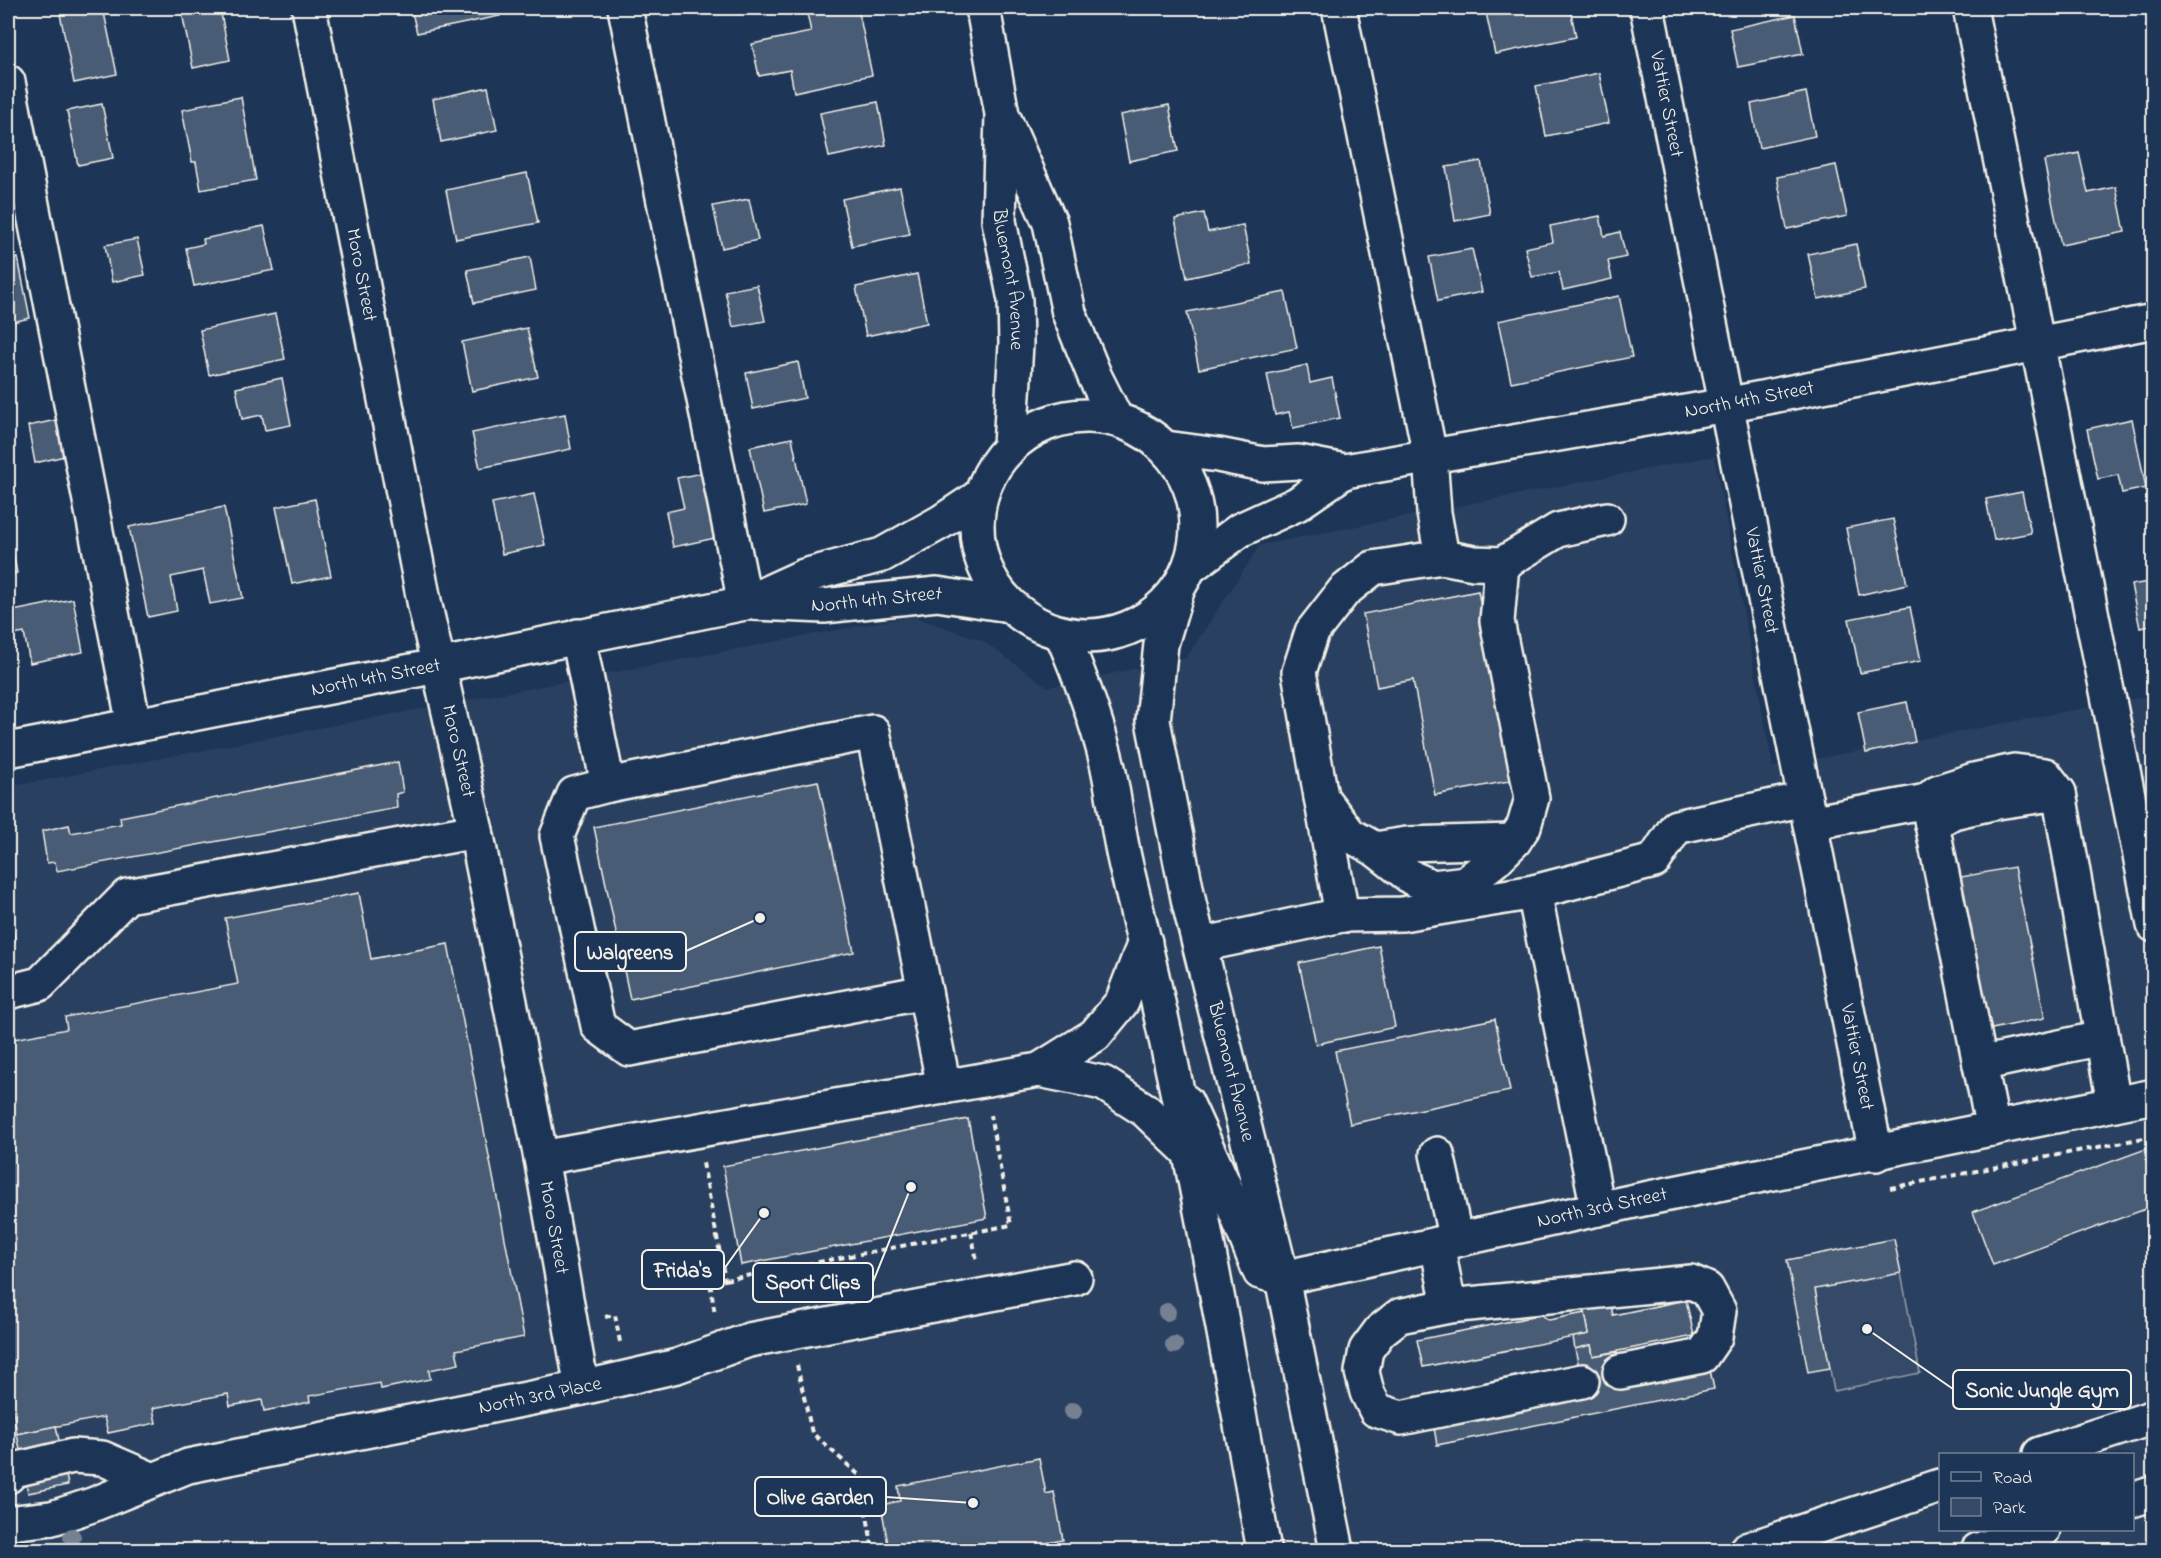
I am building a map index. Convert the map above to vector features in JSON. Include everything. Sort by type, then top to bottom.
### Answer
[{"type":"main road","name":"Moro Street","points":[[309,8],[437,666],[451,716],[476,831],[541,1158],[582,1388]]},
{"type":"main road","points":[[625,8],[745,603]]},
{"type":"main road","name":"Bluemont Avenue","points":[[983,8],[1002,114],[999,221],[1016,311],[1010,446]]},
{"type":"main road","points":[[1339,8],[1430,455],[1434,513],[1442,557]]},
{"type":"main road","name":"Vattier Street","points":[[1647,8],[1876,1154]]},
{"type":"main road","points":[[1970,8],[2154,925]]},
{"type":"main road","points":[[8,82],[134,725]]},
{"type":"main road","name":"Bluemont Avenue","points":[[1002,114],[1050,223],[1069,313],[1095,377],[1116,419]]},
{"type":"main road","name":"North 4th Street","points":[[1166,448],[1263,464],[1298,462],[1345,471],[1726,405],[2154,321]]},
{"type":"main road","points":[[1009,604],[994,585],[982,560],[976,534],[980,496],[990,472],[1010,446],[1040,425],[1064,417],[1089,415],[1116,419],[1142,429],[1166,448]]},
{"type":"main road","name":"Bluemont Avenue","points":[[1166,448],[1187,479],[1197,513],[1197,539],[1161,644],[1153,721],[1177,850],[1282,1278],[1337,1551]]},
{"type":"main road","name":"North 4th Street","points":[[8,750],[745,603],[824,606],[937,594],[1009,604],[1038,626],[1062,634],[1086,637],[1112,634],[1156,613],[1184,579],[1240,530],[1297,504],[1345,471]]},
{"type":"main road","name":"North 4th Street","points":[[745,603],[804,576],[882,555],[941,522],[980,496]]},
{"type":"main road","points":[[1342,915],[1299,672],[1312,632],[1344,591],[1373,568],[1442,557],[1474,563],[1502,564],[1558,530],[1607,519]]},
{"type":"main road","points":[[1321,796],[1350,835],[1375,849],[1412,878],[1433,887],[1466,883],[1514,841],[1524,826],[1532,798],[1497,621],[1502,564]]},
{"type":"main road","points":[[1062,634],[1085,688],[1107,764],[1125,862],[1175,1078],[1264,1551]]},
{"type":"main road","points":[[578,636],[608,785]]},
{"type":"main road","points":[[926,992],[629,1049],[598,1026],[557,836],[574,794],[608,785],[873,732],[926,992],[944,1087]]},
{"type":"main road","points":[[1200,945],[1342,915],[1402,914],[1534,892],[1654,861],[1676,827],[1807,811],[1953,812],[1997,802],[2059,793],[2114,1104]]},
{"type":"main road","points":[[1929,813],[1993,1129]]},
{"type":"main road","points":[[8,992],[40,984],[127,896],[476,831]]},
{"type":"main road","points":[[1375,849],[1407,844],[1514,841]]},
{"type":"main road","points":[[1534,892],[1571,1127],[1598,1209]]},
{"type":"main road","points":[[1039,1070],[1095,1035],[1122,1002],[1145,942]]},
{"type":"main road","points":[[1980,1064],[2102,1038]]},
{"type":"main road","points":[[541,1158],[1039,1070],[1103,1083],[1145,1110],[1190,1154]]},
{"type":"main road","points":[[1175,1078],[1233,1204],[1260,1272],[1282,1278]]},
{"type":"main road","name":"North 3rd Street","points":[[1282,1278],[1598,1209],[2154,1096]]},
{"type":"main road","points":[[1437,1155],[1446,1242],[1449,1306]]},
{"type":"main road","name":"North 3rd Place","points":[[8,1522],[52,1518],[92,1505],[188,1466],[582,1388],[677,1366],[749,1340],[1075,1278]]},
{"type":"main road","points":[[1582,1381],[1401,1418],[1376,1410],[1367,1392],[1362,1372],[1366,1350],[1380,1331],[1400,1316],[1449,1306],[1691,1282],[1707,1288],[1719,1311],[1715,1337],[1702,1356],[1620,1372]]},
{"type":"main road","points":[[2046,1453],[2154,1417]]},
{"type":"main road","points":[[8,1476],[14,1470],[73,1456],[102,1458],[153,1480]]},
{"type":"main road","points":[[1746,1551],[1939,1487]]},
{"type":"main road","points":[[2134,1500],[2154,1493]]},
{"type":"main road","points":[[1978,1551],[2040,1531]]},
{"type":"path","points":[[706,1319],[716,1316],[710,1282],[1011,1225],[990,1114]]},
{"type":"path","points":[[1910,1185],[2154,1136]]},
{"type":"path","points":[[702,1158],[724,1280]]},
{"type":"path","points":[[604,1318],[615,1315],[620,1342],[630,1341]]},
{"type":"path","points":[[812,1433],[860,1476],[873,1551]]},
{"type":"shaded area","points":[[1714,456],[1773,767],[2153,695],[2153,1550],[8,1550],[8,787],[911,616],[981,640],[1048,687],[1186,658],[1260,545]]},
{"type":"green space","points":[[1901,1273],[1920,1373],[1834,1391],[1815,1289]]},
{"type":"building","points":[[103,8],[117,74],[74,83],[59,9]]},
{"type":"building","points":[[181,8],[220,8],[230,60],[193,68]]},
{"type":"building","points":[[411,8],[498,8],[500,16],[417,33]]},
{"type":"building","points":[[768,8],[789,8],[769,12]]},
{"type":"building","points":[[806,8],[858,8],[872,75],[794,92],[790,70],[759,76],[752,44],[811,32]]},
{"type":"building","points":[[1098,8],[1122,8],[1099,12]]},
{"type":"building","points":[[1249,8],[1277,8],[1250,12]]},
{"type":"building","points":[[1485,8],[1570,8],[1576,37],[1495,54]]},
{"type":"building","points":[[1795,15],[1803,54],[1738,67],[1730,29]]},
{"type":"building","points":[[2154,24],[2154,63],[2146,26]]},
{"type":"building","points":[[1599,73],[1609,123],[1546,136],[1536,86]]},
{"type":"building","points":[[488,87],[497,130],[441,142],[433,99]]},
{"type":"building","points":[[1806,92],[1815,136],[1759,148],[1751,104]]},
{"type":"building","points":[[241,97],[256,180],[201,190],[196,162],[192,162],[182,110]]},
{"type":"building","points":[[878,102],[886,145],[829,157],[820,113]]},
{"type":"building","points":[[102,104],[113,158],[78,165],[67,111]]},
{"type":"building","points":[[1169,105],[1178,151],[1129,161],[1120,115]]},
{"type":"building","points":[[2079,153],[2088,193],[2116,187],[2125,232],[2061,245],[2044,161]]},
{"type":"building","points":[[1481,161],[1490,214],[1455,221],[1446,167]]},
{"type":"building","points":[[1836,165],[1847,216],[1787,229],[1777,177]]},
{"type":"building","points":[[527,173],[538,223],[456,239],[446,190]]},
{"type":"building","points":[[900,187],[910,234],[852,246],[842,199]]},
{"type":"building","points":[[749,199],[758,240],[722,248],[713,206]]},
{"type":"building","points":[[1204,213],[1208,232],[1243,225],[1251,264],[1187,278],[1175,219]]},
{"type":"building","points":[[1600,216],[1604,236],[1620,232],[1626,257],[1608,261],[1612,279],[1563,290],[1559,272],[1532,277],[1525,248],[1553,242],[1550,226]]},
{"type":"building","points":[[264,226],[274,270],[194,286],[186,248],[204,244],[203,239]]},
{"type":"building","points":[[137,239],[145,275],[112,282],[105,245]]},
{"type":"building","points":[[1856,244],[1865,289],[1818,299],[1808,254]]},
{"type":"building","points":[[1472,249],[1482,292],[1438,301],[1429,257]]},
{"type":"building","points":[[530,257],[536,290],[474,303],[467,270]]},
{"type":"building","points":[[18,258],[30,318],[8,323],[8,260]]},
{"type":"building","points":[[917,274],[927,323],[866,336],[856,287]]},
{"type":"building","points":[[757,285],[765,321],[733,327],[725,291]]},
{"type":"building","points":[[1285,292],[1297,348],[1199,369],[1187,312]]},
{"type":"building","points":[[1619,296],[1632,357],[1511,382],[1498,321]]},
{"type":"building","points":[[275,314],[285,359],[209,375],[200,330]]},
{"type":"building","points":[[527,328],[538,377],[472,391],[462,342]]},
{"type":"building","points":[[798,362],[805,398],[753,409],[746,373]]},
{"type":"building","points":[[1307,365],[1310,383],[1332,378],[1340,418],[1293,428],[1289,412],[1275,415],[1267,374]]},
{"type":"building","points":[[282,378],[291,425],[265,430],[262,415],[242,419],[236,388]]},
{"type":"building","points":[[565,414],[571,449],[480,468],[472,433]]},
{"type":"building","points":[[61,419],[69,455],[35,463],[28,426]]},
{"type":"building","points":[[2132,419],[2146,488],[2122,493],[2118,475],[2098,479],[2087,429]]},
{"type":"building","points":[[792,438],[806,504],[764,513],[750,447]]},
{"type":"building","points":[[707,472],[720,537],[673,547],[666,512],[684,508],[677,478]]},
{"type":"building","points":[[2022,492],[2031,533],[1994,540],[1986,499]]},
{"type":"building","points":[[534,494],[545,545],[502,554],[492,503]]},
{"type":"building","points":[[315,499],[331,576],[292,584],[276,507]]},
{"type":"building","points":[[224,507],[243,598],[210,604],[203,570],[171,577],[177,611],[148,617],[129,527]]},
{"type":"building","points":[[1893,519],[1907,584],[1859,595],[1846,528]]},
{"type":"building","points":[[8,527],[17,573],[8,575]]},
{"type":"building","points":[[2154,581],[2154,625],[2140,628],[2131,585]]},
{"type":"building","points":[[1478,591],[1514,780],[1435,795],[1413,680],[1377,687],[1363,614]]},
{"type":"building","points":[[73,599],[83,652],[30,663],[24,633],[8,636],[8,612]]},
{"type":"building","points":[[1910,607],[1921,661],[1860,673],[1849,619]]},
{"type":"building","points":[[1907,702],[1915,742],[1866,753],[1858,712]]},
{"type":"building","points":[[398,762],[403,792],[396,794],[397,808],[57,871],[55,862],[47,863],[42,831],[69,825],[71,833],[121,824],[120,817]]},
{"type":"building","points":[[818,781],[854,952],[630,999],[594,827]]},
{"type":"building","points":[[2014,867],[2045,1018],[1987,1030],[1956,878]]},
{"type":"building","points":[[359,893],[371,959],[448,944],[524,1337],[456,1350],[459,1364],[429,1370],[430,1379],[381,1389],[380,1383],[309,1396],[310,1402],[264,1411],[262,1400],[230,1406],[228,1394],[153,1408],[156,1423],[108,1433],[104,1417],[17,1434],[8,1383],[8,1040],[67,1029],[65,1017],[238,984],[225,918]]},
{"type":"building","points":[[8,897],[15,941],[8,943]]},
{"type":"building","points":[[1379,946],[1395,1027],[1316,1044],[1299,963]]},
{"type":"building","points":[[1495,1019],[1510,1091],[1350,1124],[1335,1051]]},
{"type":"building","points":[[968,1119],[987,1218],[741,1265],[723,1166]]},
{"type":"building","points":[[2154,1146],[2154,1206],[1993,1265],[1973,1212]]},
{"type":"building","points":[[1894,1239],[1901,1273],[1815,1289],[1830,1368],[1808,1372],[1787,1260]]},
{"type":"building","points":[[1686,1300],[1694,1336],[1593,1356],[1591,1345],[1575,1349],[1573,1337],[1589,1334],[1584,1308],[1610,1302],[1613,1315]]},
{"type":"building","points":[[1585,1313],[1589,1334],[1423,1367],[1417,1340],[1541,1315],[1549,1320]]},
{"type":"building","points":[[1591,1345],[1593,1356],[1617,1352],[1621,1377],[1708,1360],[1714,1389],[1437,1445],[1432,1415],[1583,1385],[1575,1349]]},
{"type":"building","points":[[56,1426],[68,1485],[28,1493],[17,1434]]},
{"type":"building","points":[[1039,1458],[1046,1494],[1054,1492],[1063,1540],[1046,1543],[1048,1550],[889,1550],[881,1505],[900,1501],[898,1486]]},
{"type":"place","name":"Walgreens","points":[[760,918]]},
{"type":"place","name":"Sport Clips","points":[[911,1187]]},
{"type":"place","name":"Frida's","points":[[764,1213]]},
{"type":"place","name":"Sonic Jungle Gym","points":[[1867,1329]]},
{"type":"place","name":"Olive Garden","points":[[973,1503]]}]
